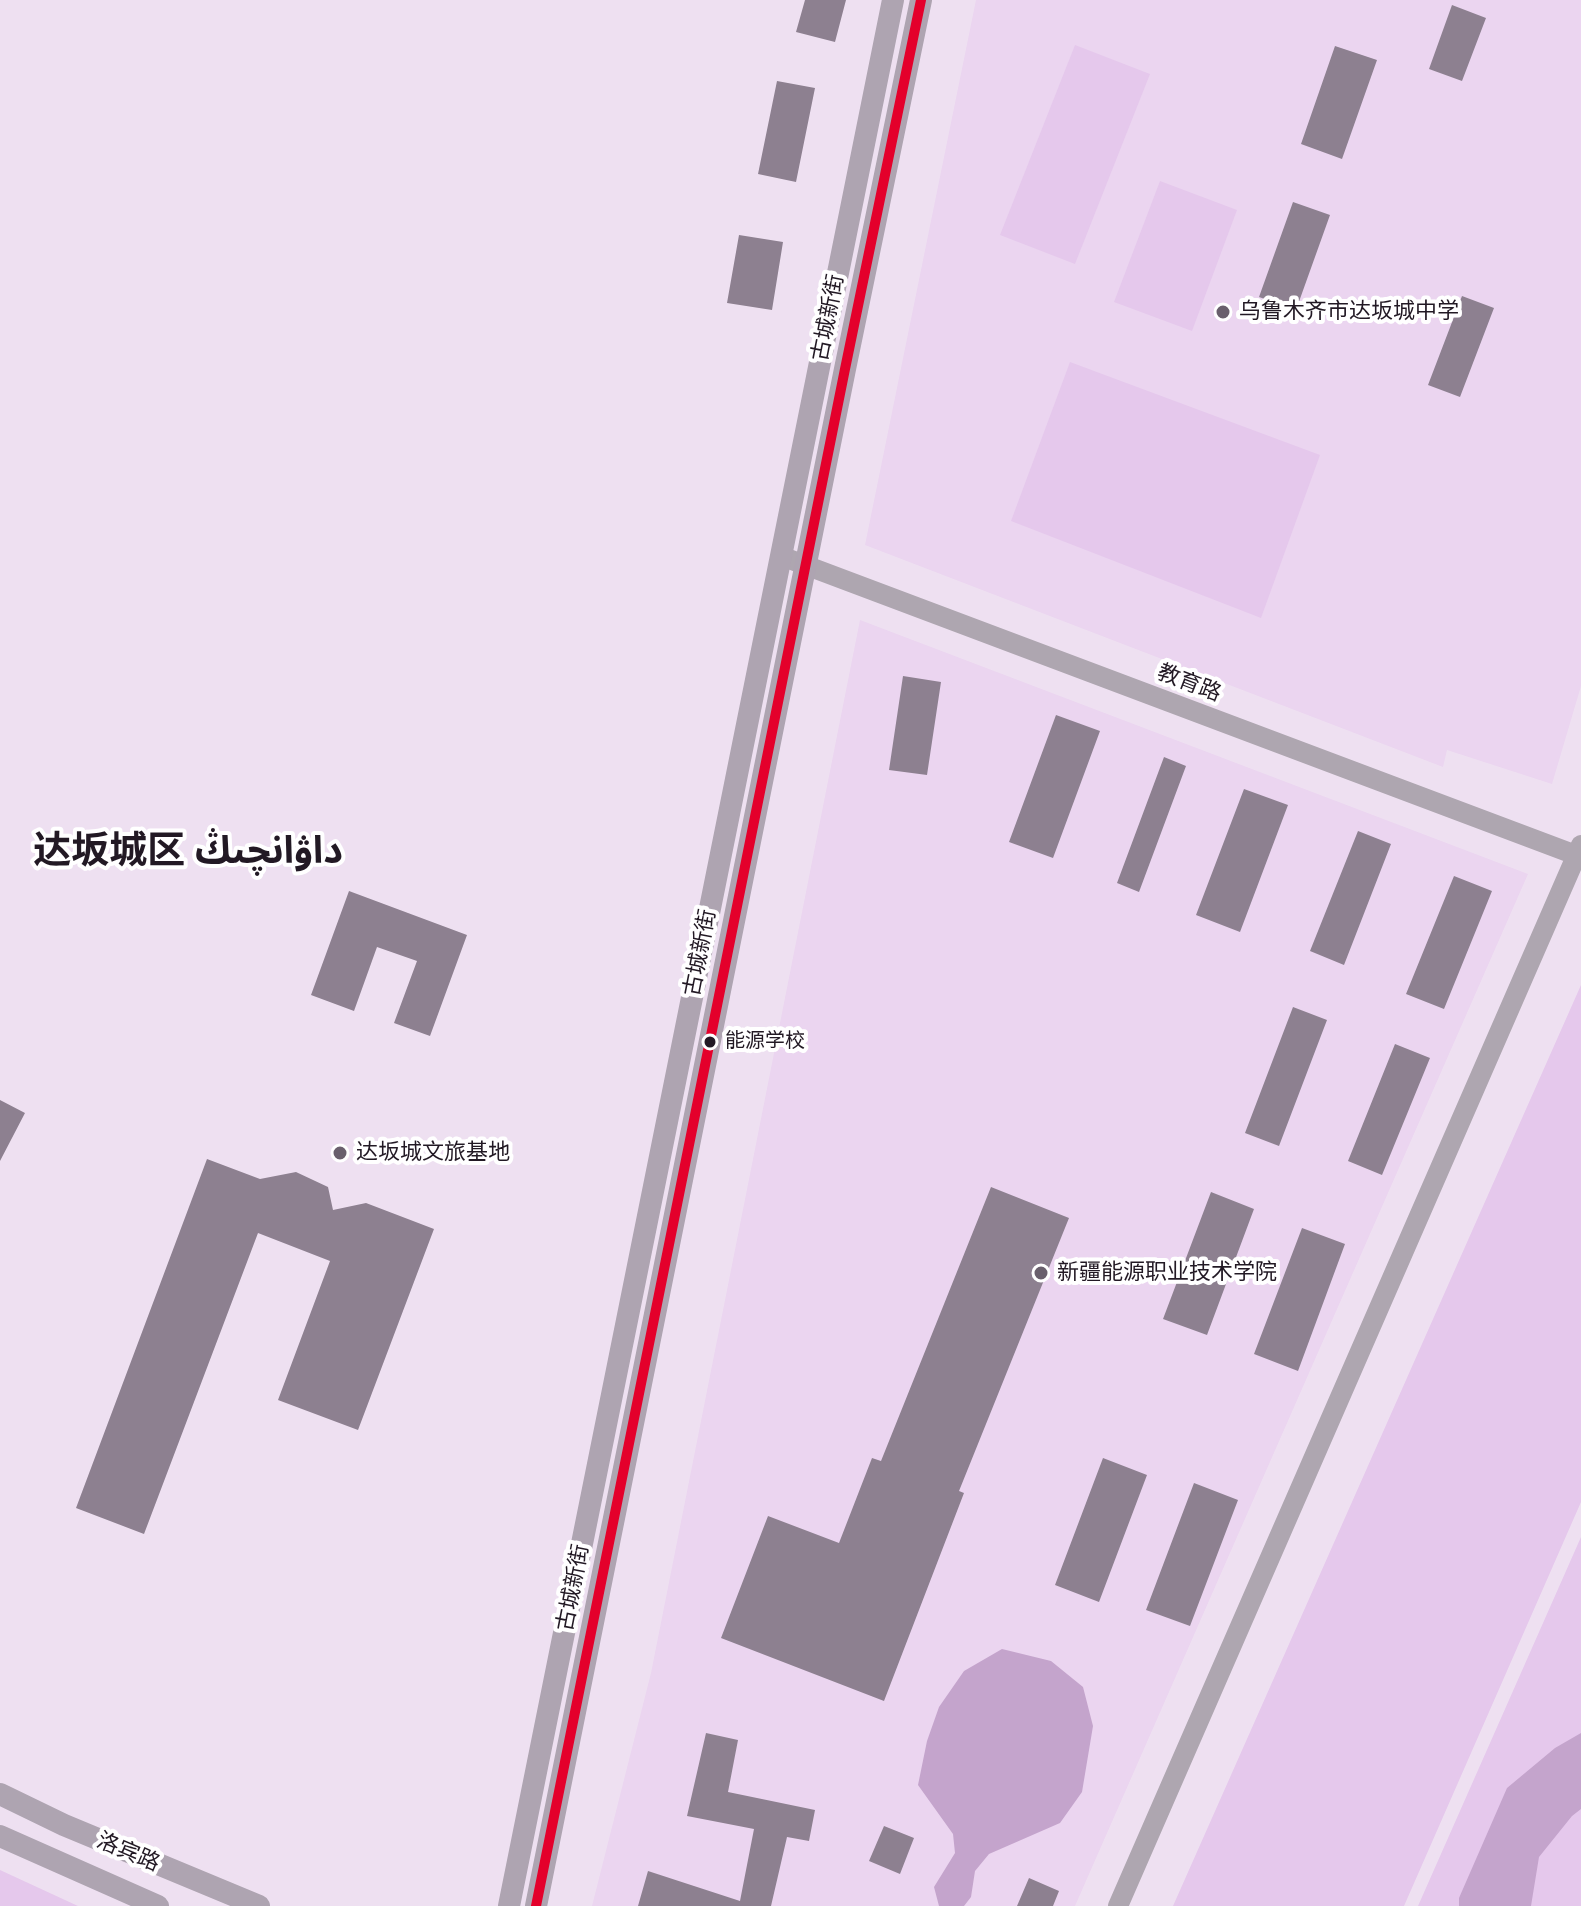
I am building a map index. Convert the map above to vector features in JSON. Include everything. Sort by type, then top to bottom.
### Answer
[{"type":"main road","name":"古城新街","points":[[509,1906],[893,0]]},
{"type":"main road","name":"古城新街","points":[[536,1906],[921,0]]},
{"type":"main road","name":"洛宾路","points":[[0,1794],[104,1843],[259,1906]]},
{"type":"main road","name":"洛宾路","points":[[0,1836],[158,1906]]},
{"type":"street","name":"教育路","points":[[781,556],[1579,853]]},
{"type":"street","points":[[1118,1906],[1579,853]]},
{"type":"shaded area","name":"乌鲁木齐市达坂城中学","points":[[976,0],[1581,0],[1581,686],[1552,784],[1447,750],[1443,767],[865,545]]},
{"type":"shaded area","points":[[1075,45],[1150,74],[1075,264],[1000,235]]},
{"type":"shaded area","points":[[1160,181],[1237,210],[1192,331],[1114,302]]},
{"type":"shaded area","points":[[1070,362],[1320,455],[1261,618],[1011,521]]},
{"type":"shaded area","name":"新疆能源职业技术学院","points":[[860,620],[1528,874],[1075,1906],[592,1906],[651,1673]]},
{"type":"shaded area","points":[[1581,985],[1581,1502],[1404,1906],[1173,1906]]},
{"type":"shaded area","points":[[1581,1537],[1581,1906],[1418,1906]]},
{"type":"shaded area","points":[[1002,1649],[1051,1661],[1083,1687],[1093,1726],[1082,1792],[1060,1823],[989,1854],[975,1871],[971,1897],[964,1906],[939,1906],[934,1887],[955,1853],[953,1834],[918,1785],[927,1741],[939,1707],[964,1671]]},
{"type":"shaded area","points":[[1581,1733],[1581,1809],[1539,1857],[1531,1906],[1459,1906],[1459,1898],[1507,1788],[1555,1748]]},
{"type":"shaded area","points":[[0,1870],[78,1906],[0,1906]]},
{"type":"building","points":[[805,0],[846,0],[835,42],[796,32]]},
{"type":"building","points":[[1452,5],[1486,18],[1462,81],[1429,69]]},
{"type":"building","points":[[1335,46],[1377,60],[1342,159],[1301,144]]},
{"type":"building","points":[[777,81],[815,88],[796,182],[758,174]]},
{"type":"building","points":[[1293,202],[1330,215],[1296,310],[1259,297]]},
{"type":"building","points":[[739,235],[783,242],[772,310],[727,303]]},
{"type":"building","points":[[1462,296],[1494,308],[1460,397],[1428,385]]},
{"type":"building","points":[[903,676],[941,682],[927,775],[889,770]]},
{"type":"building","points":[[1056,715],[1100,731],[1053,858],[1009,842]]},
{"type":"building","points":[[1164,757],[1186,766],[1139,892],[1117,883]]},
{"type":"building","points":[[1244,789],[1288,805],[1240,932],[1196,915]]},
{"type":"building","points":[[1358,831],[1391,844],[1344,965],[1310,951]]},
{"type":"building","points":[[1454,876],[1492,891],[1444,1009],[1406,994]]},
{"type":"building","points":[[349,891],[467,935],[430,1036],[394,1023],[417,961],[377,947],[354,1011],[311,995]]},
{"type":"building","points":[[1293,1007],[1327,1020],[1279,1146],[1245,1133]]},
{"type":"building","points":[[1395,1044],[1430,1058],[1382,1175],[1348,1161]]},
{"type":"building","points":[[0,1100],[25,1113],[0,1161]]},
{"type":"building","points":[[207,1159],[260,1179],[296,1172],[328,1187],[333,1210],[366,1203],[434,1229],[358,1430],[278,1400],[330,1261],[258,1233],[144,1534],[76,1508]]},
{"type":"building","points":[[991,1187],[1069,1218],[959,1491],[964,1493],[884,1701],[721,1638],[768,1516],[839,1543],[872,1458],[881,1461]]},
{"type":"building","points":[[1211,1192],[1254,1209],[1207,1335],[1163,1319]]},
{"type":"building","points":[[1302,1228],[1345,1244],[1298,1371],[1254,1354]]},
{"type":"building","points":[[1103,1458],[1147,1475],[1099,1602],[1055,1585]]},
{"type":"building","points":[[1194,1483],[1238,1500],[1190,1626],[1146,1610]]},
{"type":"building","points":[[706,1733],[738,1740],[728,1792],[815,1810],[809,1841],[787,1837],[771,1906],[638,1906],[648,1871],[740,1901],[754,1829],[687,1816]]},
{"type":"building","points":[[884,1826],[914,1838],[900,1874],[869,1861]]},
{"type":"building","points":[[1029,1878],[1059,1891],[1053,1906],[1017,1906]]},
{"type":"transit line","points":[[536,1906],[921,0]]},
{"type":"place","name":"乌鲁木齐市达坂城中学","points":[[1223,312]]},
{"type":"place","name":"能源学校","points":[[710,1042]]},
{"type":"place","name":"达坂城文旅基地","points":[[340,1153]]},
{"type":"place","name":"新疆能源职业技术学院","points":[[1041,1273]]},
{"type":"district","name":"达坂城区 داۋانچىڭ","points":[[188,853]]}]
